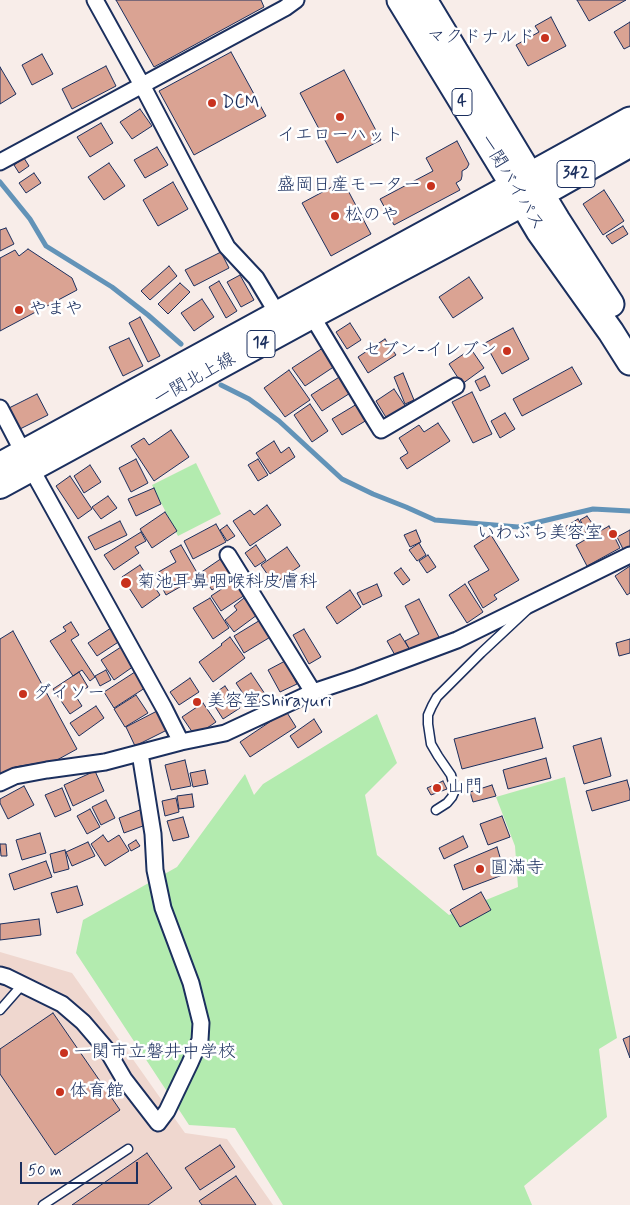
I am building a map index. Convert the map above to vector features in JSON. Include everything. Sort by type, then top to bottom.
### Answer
[{"type":"highway","name":"一関バイパス","points":[[400,0],[527,189],[630,333]]},
{"type":"highway","name":"一関バイパス","points":[[424,0],[527,189],[539,231],[611,332],[630,362]]},
{"type":"highway","name":"342","points":[[527,189],[630,120]]},
{"type":"highway","name":"342","points":[[527,189],[630,144]]},
{"type":"main road","name":"一関北上線","points":[[0,486],[28,461],[277,313],[527,189]]},
{"type":"main road","name":"一関北上線","points":[[0,465],[28,461],[312,316],[527,189]]},
{"type":"street","points":[[95,0],[227,247],[256,278],[277,313]]},
{"type":"street","points":[[0,162],[285,8],[296,0]]},
{"type":"street","points":[[312,316],[382,430],[456,386]]},
{"type":"street","points":[[0,408],[181,742]]},
{"type":"street","points":[[228,555],[313,692]]},
{"type":"street","points":[[0,784],[15,776],[105,762],[181,742],[225,733],[313,692],[457,640],[630,555]]},
{"type":"street","points":[[0,975],[62,1004],[83,1022],[107,1050],[124,1079],[158,1123],[167,1111],[200,1040],[201,1023],[191,983],[163,908],[155,870],[153,834],[140,753]]},
{"type":"lane","points":[[436,810],[452,798],[455,790],[452,775],[432,744],[428,724],[428,715],[432,706],[437,697],[540,598]]},
{"type":"lane","points":[[0,1010],[22,985]]},
{"type":"lane","points":[[43,1205],[128,1149]]},
{"type":"shaded area","name":"一関市立磐井中学校","points":[[0,952],[72,973],[185,1133],[227,1139],[273,1205],[0,1205]]},
{"type":"green space","points":[[196,463],[221,514],[178,536],[152,485]]},
{"type":"green space","points":[[377,714],[397,763],[365,795],[377,855],[449,915],[518,887],[515,846],[496,797],[565,777],[617,1038],[599,1049],[607,1117],[524,1186],[532,1205],[283,1205],[235,1128],[189,1125],[76,953],[83,920],[177,867],[245,774],[254,795],[263,784]]},
{"type":"building","points":[[116,0],[261,0],[264,7],[154,67]]},
{"type":"building","points":[[577,0],[626,0],[589,21]]},
{"type":"building","name":"マクドナルド","points":[[551,17],[566,46],[528,66],[516,45],[539,32],[535,26]]},
{"type":"building","points":[[630,22],[630,46],[624,49],[614,32]]},
{"type":"building","name":"DCM","points":[[231,52],[266,116],[194,155],[159,91]]},
{"type":"building","points":[[42,54],[53,74],[32,85],[22,65]]},
{"type":"building","points":[[106,66],[116,86],[72,109],[62,89]]},
{"type":"building","points":[[0,67],[16,94],[0,104]]},
{"type":"building","name":"イエローハット","points":[[344,70],[381,140],[337,163],[300,93]]},
{"type":"building","points":[[140,109],[152,126],[132,139],[120,122]]},
{"type":"building","points":[[101,123],[113,143],[90,157],[77,137]]},
{"type":"building","name":"盛岡日産モーター","points":[[457,141],[469,164],[462,171],[461,180],[456,183],[460,190],[394,225],[380,199],[433,171],[426,158]]},
{"type":"building","points":[[157,147],[168,165],[145,178],[134,160]]},
{"type":"building","points":[[24,158],[29,166],[19,173],[14,165]]},
{"type":"building","points":[[109,163],[125,186],[104,200],[88,177]]},
{"type":"building","points":[[34,173],[41,183],[26,193],[19,183]]},
{"type":"building","points":[[343,181],[371,234],[331,256],[302,203]]},
{"type":"building","points":[[173,182],[188,209],[158,226],[143,200]]},
{"type":"building","points":[[604,190],[624,221],[603,235],[583,204]]},
{"type":"building","points":[[623,226],[628,234],[612,244],[606,236]]},
{"type":"building","points":[[6,228],[14,244],[0,251],[0,230]]},
{"type":"building","name":"やまや","points":[[28,249],[72,278],[77,290],[0,331],[0,258],[15,250],[19,256]]},
{"type":"building","points":[[221,252],[229,268],[194,286],[185,270]]},
{"type":"building","points":[[169,266],[177,276],[150,300],[141,291]]},
{"type":"building","points":[[240,275],[254,300],[241,307],[227,282]]},
{"type":"building","points":[[469,277],[483,298],[453,318],[439,297]]},
{"type":"building","points":[[219,281],[237,311],[226,318],[209,287]]},
{"type":"building","points":[[180,283],[190,292],[168,314],[158,304]]},
{"type":"building","points":[[202,299],[214,317],[194,331],[181,313]]},
{"type":"building","points":[[140,317],[160,356],[148,362],[129,323]]},
{"type":"building","points":[[350,323],[361,340],[347,349],[336,332]]},
{"type":"building","name":"セブン-イレブン","points":[[513,328],[529,359],[502,374],[485,343]]},
{"type":"building","points":[[129,338],[143,366],[123,376],[109,347]]},
{"type":"building","points":[[385,339],[396,355],[368,373],[358,357]]},
{"type":"building","points":[[329,344],[341,362],[305,386],[292,368]]},
{"type":"building","points":[[471,349],[484,368],[462,384],[449,364]]},
{"type":"building","points":[[572,367],[582,384],[522,416],[513,399]]},
{"type":"building","points":[[289,370],[310,400],[285,417],[264,388]]},
{"type":"building","points":[[403,373],[414,400],[405,404],[394,377]]},
{"type":"building","points":[[344,374],[355,390],[322,411],[311,395]]},
{"type":"building","points":[[485,376],[490,386],[480,391],[475,381]]},
{"type":"building","points":[[394,389],[406,407],[387,419],[376,401]]},
{"type":"building","points":[[472,392],[492,434],[473,443],[452,402]]},
{"type":"building","points":[[37,394],[48,415],[18,430],[7,409]]},
{"type":"building","points":[[310,404],[328,431],[312,442],[294,415]]},
{"type":"building","points":[[357,404],[367,420],[342,435],[332,419]]},
{"type":"building","points":[[505,413],[515,429],[500,438],[491,421]]},
{"type":"building","points":[[438,423],[450,441],[407,469],[400,458],[408,453],[399,438],[419,425],[424,432]]},
{"type":"building","points":[[171,430],[189,457],[154,481],[131,446],[144,438],[149,445]]},
{"type":"building","points":[[274,441],[281,453],[289,447],[295,457],[270,474],[256,453]]},
{"type":"building","points":[[136,459],[148,483],[131,492],[119,468]]},
{"type":"building","points":[[258,459],[268,475],[258,481],[248,465]]},
{"type":"building","points":[[90,465],[101,482],[84,493],[74,476]]},
{"type":"building","points":[[70,476],[92,509],[78,519],[56,486]]},
{"type":"building","points":[[154,488],[161,504],[136,516],[128,499]]},
{"type":"building","points":[[108,496],[117,508],[101,519],[92,507]]},
{"type":"building","points":[[267,505],[281,525],[250,546],[233,521],[250,510],[254,515]]},
{"type":"building","points":[[165,512],[177,531],[152,548],[140,529]]},
{"type":"building","points":[[587,516],[592,523],[585,528],[580,520]]},
{"type":"building","points":[[578,519],[586,532],[572,540],[565,527]]},
{"type":"building","points":[[120,521],[127,535],[95,550],[88,537]]},
{"type":"building","points":[[216,524],[226,542],[193,559],[184,541]]},
{"type":"building","points":[[227,525],[235,536],[227,541],[220,530]]},
{"type":"building","points":[[609,526],[620,548],[587,566],[576,545]]},
{"type":"building","points":[[416,530],[421,542],[410,547],[404,535]]},
{"type":"building","points":[[630,530],[630,547],[624,551],[617,537]]},
{"type":"building","points":[[141,532],[146,541],[135,547],[139,553],[114,570],[104,555]]},
{"type":"building","points":[[491,535],[519,580],[494,595],[497,599],[483,608],[468,582],[489,570],[474,546]]},
{"type":"building","points":[[419,543],[426,555],[417,561],[409,550]]},
{"type":"building","points":[[181,545],[199,576],[166,595],[155,574],[176,562],[170,551]]},
{"type":"building","points":[[256,545],[266,560],[255,567],[245,553]]},
{"type":"building","points":[[287,547],[300,566],[274,584],[261,565]]},
{"type":"building","points":[[428,555],[436,567],[427,573],[419,561]]},
{"type":"building","points":[[222,558],[234,575],[212,590],[200,573]]},
{"type":"building","points":[[140,565],[160,595],[142,608],[122,577]]},
{"type":"building","points":[[630,566],[630,593],[627,595],[615,576]]},
{"type":"building","points":[[401,568],[410,580],[403,585],[394,573]]},
{"type":"building","points":[[235,580],[245,595],[221,611],[211,596]]},
{"type":"building","points":[[377,584],[382,596],[363,605],[357,593]]},
{"type":"building","points":[[465,584],[483,612],[467,623],[449,595]]},
{"type":"building","points":[[350,590],[361,607],[337,624],[326,607]]},
{"type":"building","points":[[210,598],[229,628],[213,639],[193,608]]},
{"type":"building","points":[[244,598],[257,615],[234,632],[225,620],[237,610],[234,606]]},
{"type":"building","points":[[419,599],[440,639],[412,654],[405,641],[419,634],[405,606]]},
{"type":"building","points":[[262,619],[272,636],[244,653],[234,636]]},
{"type":"building","points":[[71,622],[79,635],[71,640],[95,677],[90,681],[82,670],[73,676],[50,641],[66,631],[63,627]]},
{"type":"building","points":[[114,626],[123,639],[97,656],[88,643]]},
{"type":"building","points":[[304,629],[321,657],[309,664],[293,635]]},
{"type":"building","name":"ダイソー","points":[[13,631],[77,749],[57,760],[15,767],[0,776],[0,639]]},
{"type":"building","points":[[400,634],[410,650],[396,657],[387,641]]},
{"type":"building","points":[[230,637],[245,658],[213,682],[199,662]]},
{"type":"building","points":[[630,639],[630,653],[619,656],[616,643]]},
{"type":"building","points":[[121,647],[134,666],[114,680],[101,660]]},
{"type":"building","points":[[285,661],[297,684],[280,692],[268,670]]},
{"type":"building","points":[[106,670],[111,680],[100,686],[95,676]]},
{"type":"building","points":[[138,670],[148,686],[114,708],[104,692]]},
{"type":"building","points":[[79,672],[88,687],[75,695],[82,706],[70,714],[53,689]]},
{"type":"building","points":[[251,673],[267,697],[252,707],[236,683]]},
{"type":"building","points":[[190,678],[199,692],[179,705],[170,692]]},
{"type":"building","points":[[225,686],[240,708],[223,719],[209,697]]},
{"type":"building","points":[[136,695],[148,713],[125,727],[114,709]]},
{"type":"building","points":[[203,703],[216,722],[195,736],[182,717]]},
{"type":"building","points":[[96,706],[104,718],[79,736],[70,723]]},
{"type":"building","points":[[159,710],[169,729],[135,746],[126,727]]},
{"type":"building","points":[[286,711],[296,727],[250,757],[240,742]]},
{"type":"building","points":[[535,718],[543,748],[462,769],[454,739]]},
{"type":"building","points":[[314,719],[322,732],[298,748],[290,736]]},
{"type":"building","points":[[601,738],[611,776],[584,784],[573,746]]},
{"type":"building","points":[[546,758],[551,778],[508,789],[503,770]]},
{"type":"building","points":[[185,760],[191,786],[171,790],[165,765]]},
{"type":"building","points":[[205,770],[208,784],[193,787],[190,773]]},
{"type":"building","points":[[95,771],[104,791],[73,806],[64,785]]},
{"type":"building","points":[[627,780],[630,800],[592,811],[586,791]]},
{"type":"building","name":"山門","points":[[443,781],[447,789],[431,795],[427,788]]},
{"type":"building","points":[[492,785],[496,796],[473,802],[470,792]]},
{"type":"building","points":[[24,786],[34,805],[8,819],[0,799]]},
{"type":"building","points":[[62,788],[71,810],[55,817],[45,795]]},
{"type":"building","points":[[192,794],[194,807],[179,809],[177,796]]},
{"type":"building","points":[[176,798],[179,812],[165,816],[162,801]]},
{"type":"building","points":[[106,800],[115,818],[101,825],[92,807]]},
{"type":"building","points":[[145,808],[151,823],[124,833],[119,818]]},
{"type":"building","points":[[90,809],[100,827],[87,834],[77,816]]},
{"type":"building","points":[[502,816],[510,837],[488,845],[480,824]]},
{"type":"building","points":[[183,817],[189,837],[173,841],[167,821]]},
{"type":"building","points":[[40,833],[46,853],[22,860],[16,840]]},
{"type":"building","points":[[103,835],[108,842],[119,835],[129,851],[105,866],[91,844]]},
{"type":"building","points":[[463,836],[468,847],[444,859],[439,848]]},
{"type":"building","points":[[136,840],[140,846],[131,851],[128,845]]},
{"type":"building","points":[[88,842],[95,856],[72,866],[66,852]]},
{"type":"building","points":[[0,844],[6,844],[7,856],[1,856]]},
{"type":"building","name":"圓滿寺","points":[[497,847],[505,874],[463,890],[454,865]]},
{"type":"building","points":[[65,850],[69,869],[54,873],[50,854]]},
{"type":"building","points":[[46,861],[52,877],[14,890],[9,874]]},
{"type":"building","points":[[77,886],[83,905],[57,913],[51,893]]},
{"type":"building","points":[[481,892],[491,910],[460,927],[450,910]]},
{"type":"building","points":[[39,919],[41,935],[0,940],[0,924]]},
{"type":"building","name":"体育館","points":[[53,1013],[120,1110],[55,1155],[0,1074],[0,1049]]},
{"type":"building","points":[[630,1036],[630,1058],[623,1039]]},
{"type":"building","points":[[220,1145],[235,1167],[200,1190],[185,1168]]},
{"type":"building","points":[[147,1153],[172,1188],[148,1205],[72,1205]]},
{"type":"building","points":[[236,1176],[256,1205],[202,1205],[199,1201]]},
{"type":"waterway","points":[[0,182],[30,219],[46,246],[112,287],[181,344]]},
{"type":"waterway","points":[[221,385],[249,399],[279,421],[342,479],[435,520],[518,527],[593,509],[630,511]]},
{"type":"place","name":"マクドナルド","points":[[545,38]]},
{"type":"place","name":"DCM","points":[[212,103]]},
{"type":"place","name":"イエローハット","points":[[340,117]]},
{"type":"place","name":"盛岡日産モーター","points":[[431,186]]},
{"type":"place","name":"松のや","points":[[335,216]]},
{"type":"place","name":"やまや","points":[[19,310]]},
{"type":"place","name":"セブン-イレブン","points":[[507,351]]},
{"type":"place","name":"いわぶち美容室","points":[[613,534]]},
{"type":"place","name":"菊池耳鼻咽喉科皮膚科","points":[[126,583]]},
{"type":"place","name":"ダイソー","points":[[23,694]]},
{"type":"place","name":"美容室Shirayuri","points":[[197,702]]},
{"type":"place","name":"山門","points":[[437,788]]},
{"type":"place","name":"圓滿寺","points":[[480,869]]},
{"type":"place","name":"一関市立磐井中学校","points":[[64,1053]]},
{"type":"place","name":"体育館","points":[[60,1092]]}]
